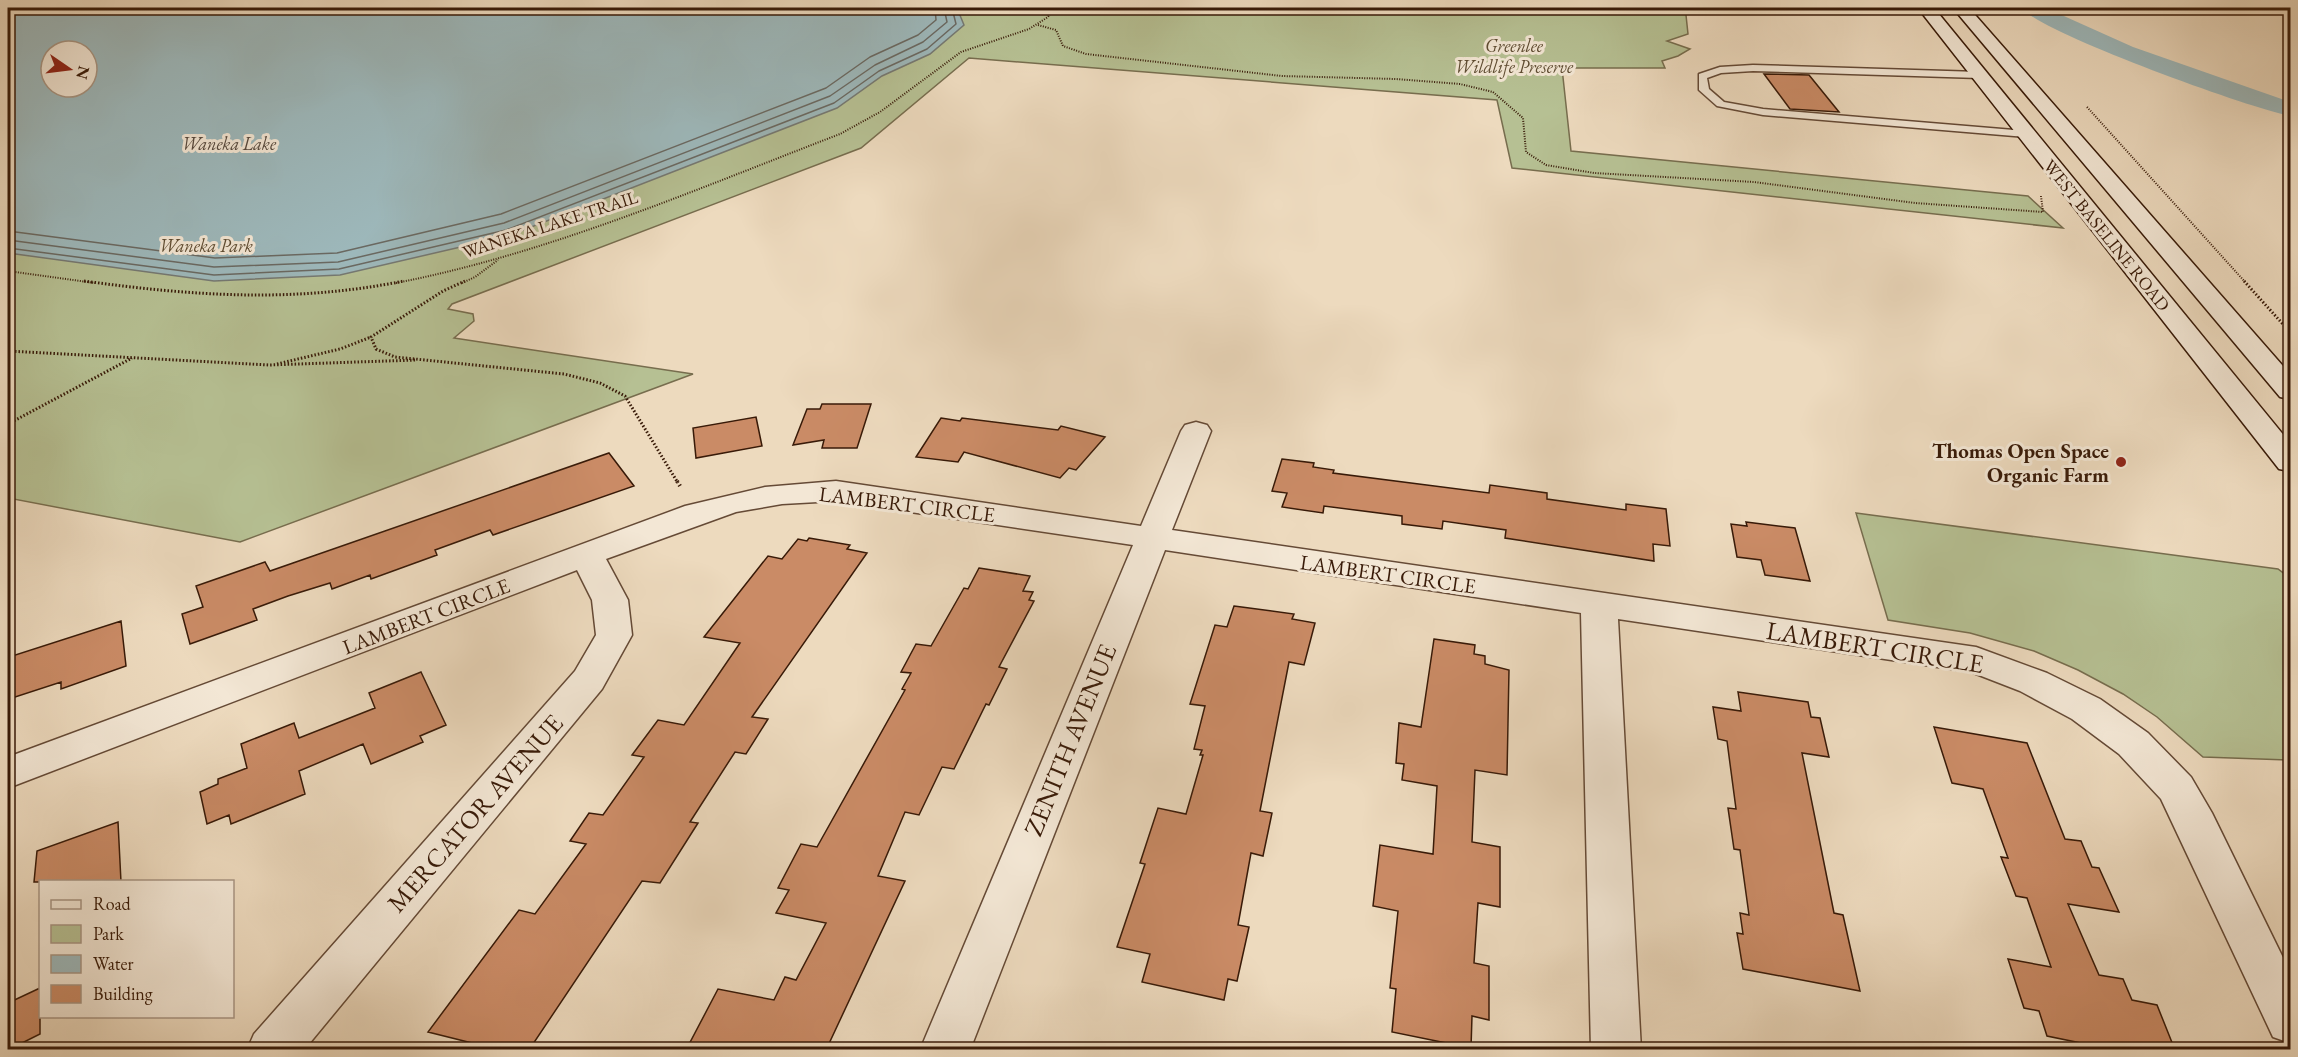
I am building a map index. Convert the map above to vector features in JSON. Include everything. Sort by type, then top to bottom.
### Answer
[{"type":"street","name":"WEST BASELINE ROAD","points":[[1926,8],[2290,462]]},
{"type":"street","name":"WEST BASELINE ROAD","points":[[1962,8],[2290,391]]},
{"type":"street","points":[[1961,51],[2001,54]]},
{"type":"street","name":"ZENITH AVENUE","points":[[945,1050],[1196,430]]},
{"type":"street","name":"LAMBERT CIRCLE","points":[[8,773],[696,513],[780,492],[836,491],[1976,660],[2028,678],[2063,694],[2100,717],[2146,755],[2178,790],[2290,1022]]},
{"type":"street","name":"MERCATOR AVENUE","points":[[272,1050],[590,680],[614,634],[610,600],[587,555]]},
{"type":"street","points":[[1599,605],[1616,1050]]},
{"type":"lane","points":[[1979,75],[1753,68],[1720,70],[1702,76],[1704,90],[1721,104],[1763,112],[2026,134]]},
{"type":"path","name":"WANEKA LAKE TRAIL","points":[[8,271],[221,296],[298,296],[389,284],[501,258],[840,134],[880,112],[914,84],[973,46],[1038,25],[1049,17],[1054,8]]},
{"type":"path","points":[[1038,25],[1056,30],[1063,46],[1086,54],[1282,76],[1396,79],[1460,84],[1493,92],[1510,104],[1523,118],[1526,152],[1546,165],[1594,173],[1754,182],[1915,203],[2043,212]]},
{"type":"path","points":[[2117,141],[2290,332]]},
{"type":"path","points":[[269,365],[340,349],[371,337],[443,291],[475,277],[501,258]]},
{"type":"path","points":[[371,337],[376,349],[395,357],[564,374],[600,383],[625,396],[696,513]]},
{"type":"path","points":[[8,351],[269,365],[399,363],[422,359]]},
{"type":"path","points":[[8,423],[134,357]]},
{"type":"green space","name":"Waneka Park","points":[[8,8],[1689,8],[1686,15],[1688,34],[1667,41],[1690,49],[1662,61],[1665,68],[1562,68],[1571,151],[2028,196],[2063,228],[1512,168],[1497,100],[969,58],[861,148],[452,304],[448,309],[473,314],[474,321],[454,338],[693,374],[240,542],[8,498]]},
{"type":"green space","points":[[1856,513],[2278,569],[2290,578],[2290,760],[2203,757],[2157,717],[2123,694],[2078,670],[2034,651],[1970,633],[1888,620]]},
{"type":"water","name":"Waneka Lake","points":[[8,8],[957,8],[964,25],[930,54],[882,76],[837,108],[508,236],[340,275],[214,281],[8,253]]},
{"type":"water","points":[[1315,8],[1445,8],[1425,13]]},
{"type":"building","points":[[1764,74],[1809,75],[1839,112],[1790,109]]},
{"type":"building","points":[[822,404],[871,404],[857,448],[822,448],[824,440],[793,445],[807,409],[820,409]]},
{"type":"building","points":[[756,417],[762,446],[696,458],[693,428]]},
{"type":"building","points":[[941,418],[960,421],[962,418],[1058,430],[1061,426],[1105,437],[1076,470],[1069,468],[1060,478],[964,452],[958,462],[916,457]]},
{"type":"building","points":[[609,453],[634,486],[493,535],[490,530],[435,550],[437,555],[371,579],[370,575],[332,589],[330,583],[288,596],[253,609],[257,620],[190,644],[182,614],[203,607],[196,586],[265,562],[270,571]]},
{"type":"building","points":[[1282,459],[1314,463],[1313,467],[1334,470],[1333,473],[1489,493],[1490,485],[1547,493],[1547,499],[1626,510],[1626,504],[1666,509],[1670,546],[1653,544],[1654,561],[1505,538],[1506,530],[1443,521],[1442,529],[1402,524],[1402,516],[1324,506],[1323,513],[1282,507],[1287,493],[1272,491]]},
{"type":"building","points":[[1746,522],[1795,528],[1810,581],[1765,575],[1761,560],[1737,557],[1731,524],[1747,526]]},
{"type":"building","points":[[809,538],[850,545],[847,549],[867,553],[752,717],[768,719],[746,754],[735,752],[690,822],[698,823],[660,883],[642,881],[529,1050],[500,1050],[428,1032],[519,910],[535,914],[586,844],[570,841],[589,813],[603,815],[644,757],[632,755],[658,720],[684,725],[740,643],[704,637],[768,556],[782,559],[798,539],[807,541]]},
{"type":"building","points":[[979,568],[1030,576],[1023,591],[1033,592],[1029,600],[1034,601],[999,667],[1007,669],[989,705],[986,704],[954,769],[942,767],[919,815],[905,812],[878,876],[905,881],[826,1050],[686,1050],[718,989],[774,1000],[785,977],[796,980],[826,923],[776,913],[789,890],[778,888],[801,844],[817,847],[905,690],[902,689],[911,673],[901,672],[916,644],[931,646],[964,588],[968,589]]},
{"type":"building","points":[[1234,606],[1294,614],[1292,619],[1315,623],[1304,665],[1289,662],[1260,811],[1272,813],[1263,856],[1251,853],[1238,925],[1249,927],[1237,981],[1228,979],[1224,1000],[1142,982],[1150,954],[1117,947],[1145,864],[1140,863],[1158,808],[1186,814],[1203,755],[1200,755],[1202,750],[1194,749],[1205,706],[1190,704],[1215,625],[1227,627]]},
{"type":"building","points":[[121,621],[126,666],[61,689],[61,682],[9,699],[9,657]]},
{"type":"building","points":[[1434,639],[1475,645],[1474,654],[1485,656],[1485,664],[1509,670],[1507,775],[1475,770],[1472,842],[1500,847],[1500,907],[1478,903],[1474,963],[1489,966],[1489,1020],[1472,1016],[1471,1048],[1392,1032],[1396,989],[1390,988],[1398,911],[1373,906],[1380,845],[1433,854],[1437,786],[1402,780],[1404,764],[1396,763],[1399,723],[1421,727]]},
{"type":"building","points":[[421,672],[446,725],[420,736],[423,742],[371,764],[363,744],[299,771],[305,794],[231,824],[229,815],[207,824],[200,792],[218,784],[218,779],[247,768],[241,744],[294,723],[299,738],[375,708],[369,693]]},
{"type":"building","points":[[1738,692],[1808,702],[1811,717],[1820,718],[1829,757],[1802,753],[1834,913],[1843,915],[1860,991],[1743,969],[1737,933],[1743,934],[1740,913],[1749,915],[1740,850],[1734,849],[1728,808],[1736,809],[1727,741],[1718,739],[1713,707],[1741,711]]},
{"type":"building","points":[[1934,727],[2027,743],[2065,839],[2081,841],[2092,867],[2099,868],[2119,912],[2068,904],[2099,975],[2123,979],[2132,1000],[2157,1005],[2175,1050],[2115,1050],[2047,1036],[2039,1011],[2024,1008],[2008,959],[2051,967],[2027,898],[2016,896],[2001,857],[2008,858],[1983,789],[1952,783]]},
{"type":"building","points":[[118,822],[121,880],[39,880],[39,882],[34,882],[37,851]]},
{"type":"building","points":[[39,988],[40,1034],[8,1050],[8,1003]]},
{"type":"waterway","points":[[2032,8],[2125,52],[2290,109]]},
{"type":"place","name":"Thomas Open Space Organic Farm","points":[[2121,462]]},
{"type":"park label","name":"Greenlee Wildlife Preserve","points":[[1514,55]]}]
